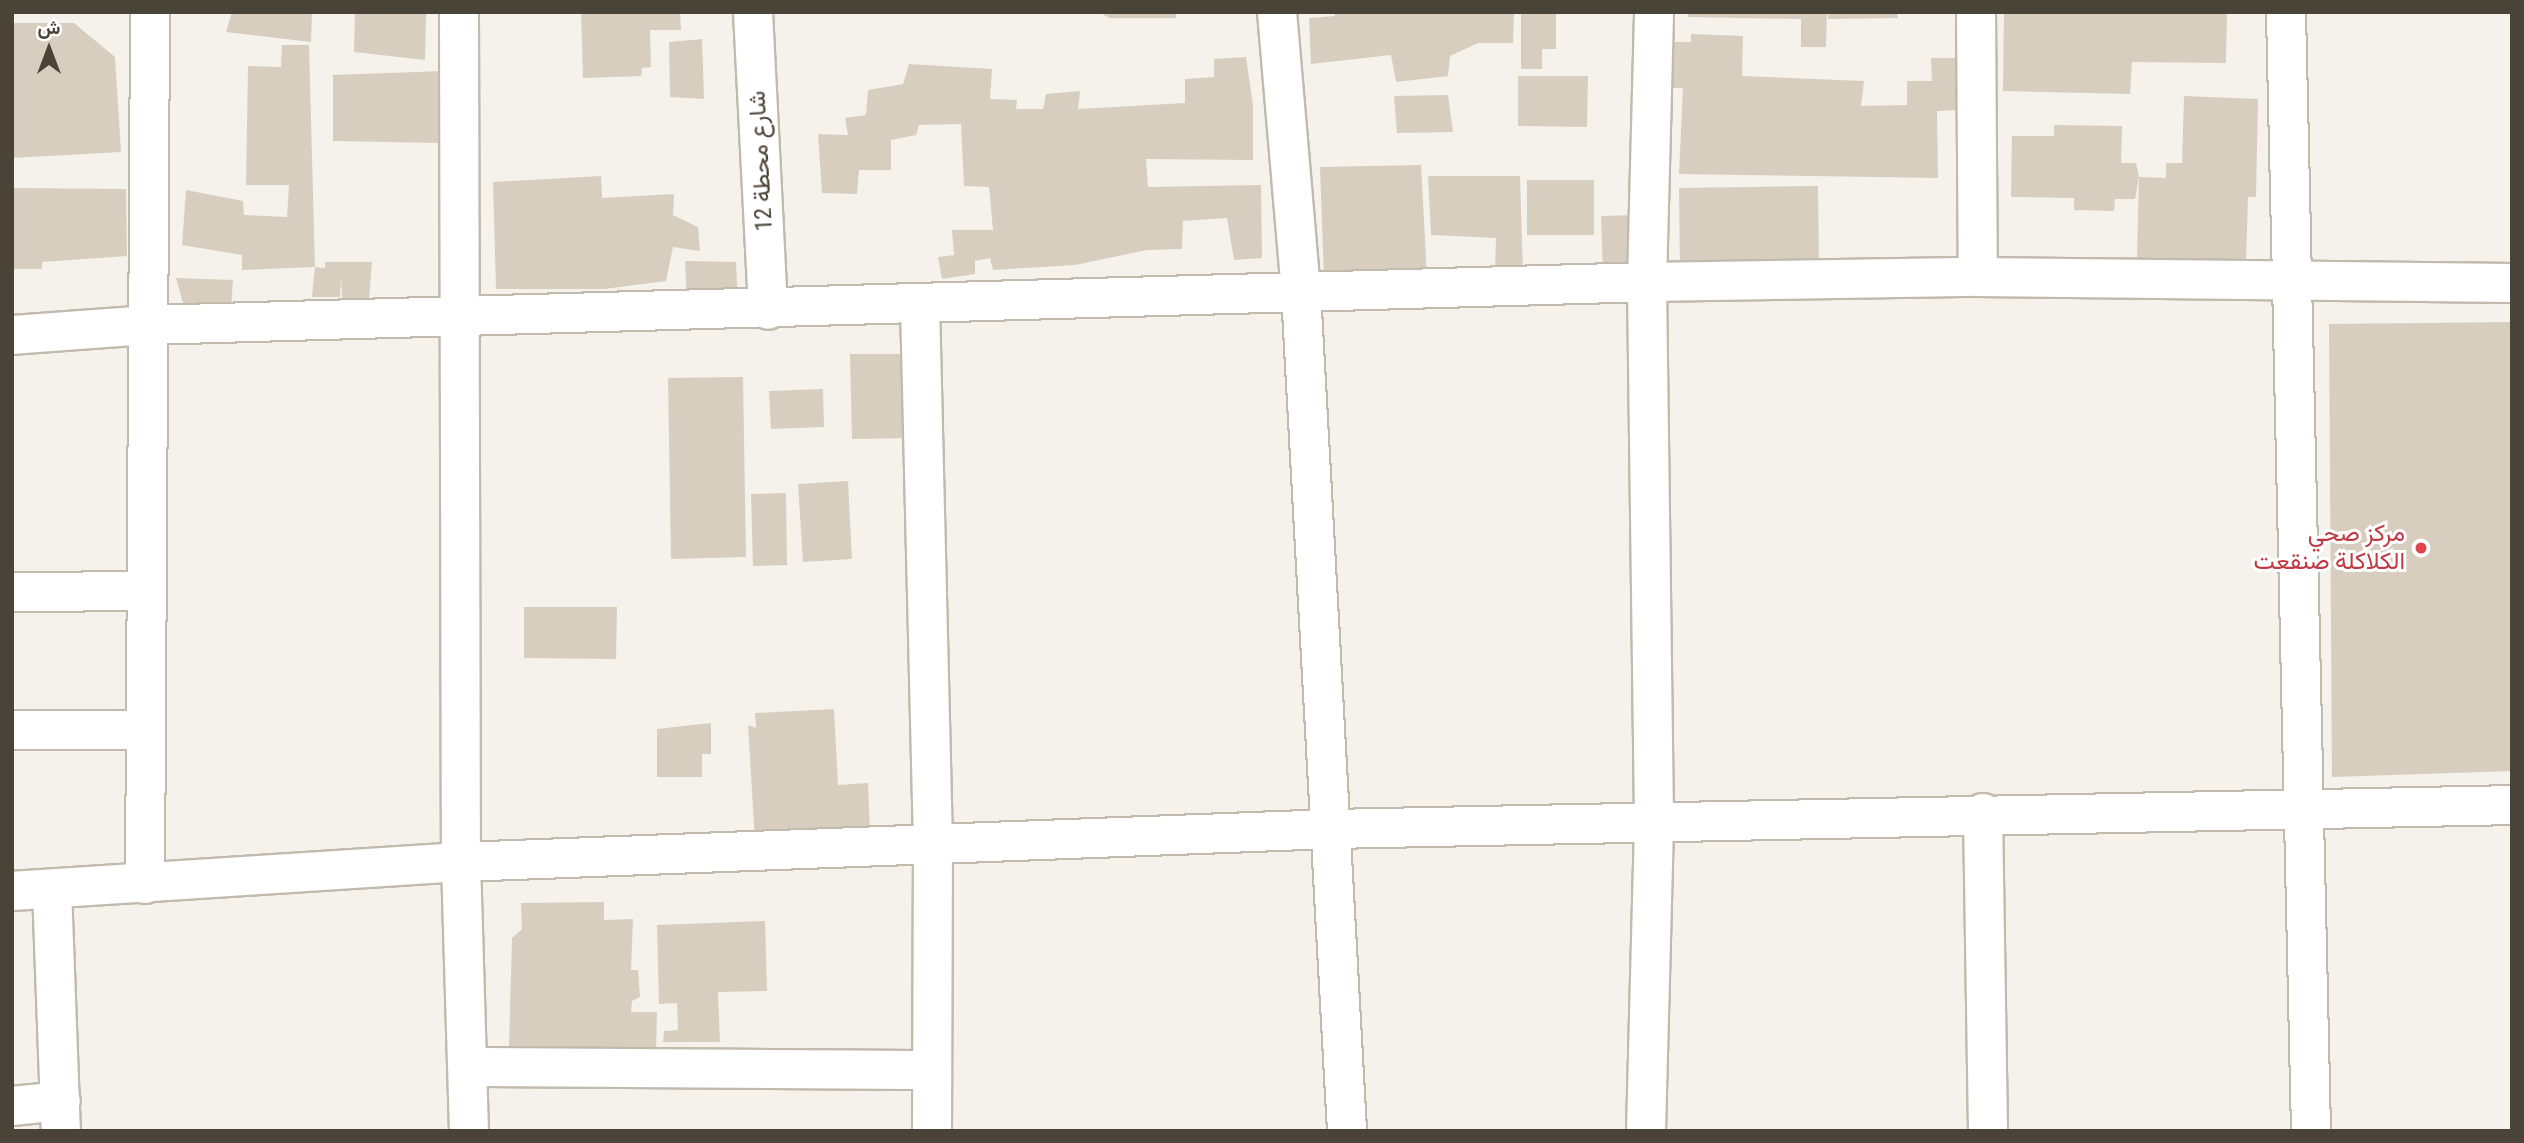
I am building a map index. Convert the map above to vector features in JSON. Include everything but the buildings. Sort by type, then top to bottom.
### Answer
[{"type":"street","points":[[145,884],[150,12]]},
{"type":"street","points":[[459,12],[461,862],[469,1131]]},
{"type":"street","name":"شارع محطة 12","points":[[753,12],[768,310]]},
{"type":"street","points":[[1277,12],[1301,292],[1347,1131]]},
{"type":"street","points":[[1646,1131],[1654,819],[1647,282],[1654,12]]},
{"type":"street","points":[[1976,12],[1978,277]]},
{"type":"street","points":[[2286,12],[2307,810],[2311,1131]]},
{"type":"street","points":[[12,335],[148,325],[459,319],[1647,282],[1978,277],[2293,279],[2512,284]]},
{"type":"street","points":[[920,304],[933,844],[932,1131]]},
{"type":"street","points":[[12,592],[147,591]]},
{"type":"street","points":[[12,730],[146,730]]},
{"type":"street","points":[[12,891],[461,862],[1331,829],[1654,819],[2512,805]]},
{"type":"street","points":[[1983,813],[1989,1131]]},
{"type":"street","points":[[12,1106],[61,1116],[52,889]]},
{"type":"street","points":[[468,1067],[932,1070]]},
{"type":"place","name":"مركز صحي الكلاكلة صنقعت","points":[[2421,548]]}]
